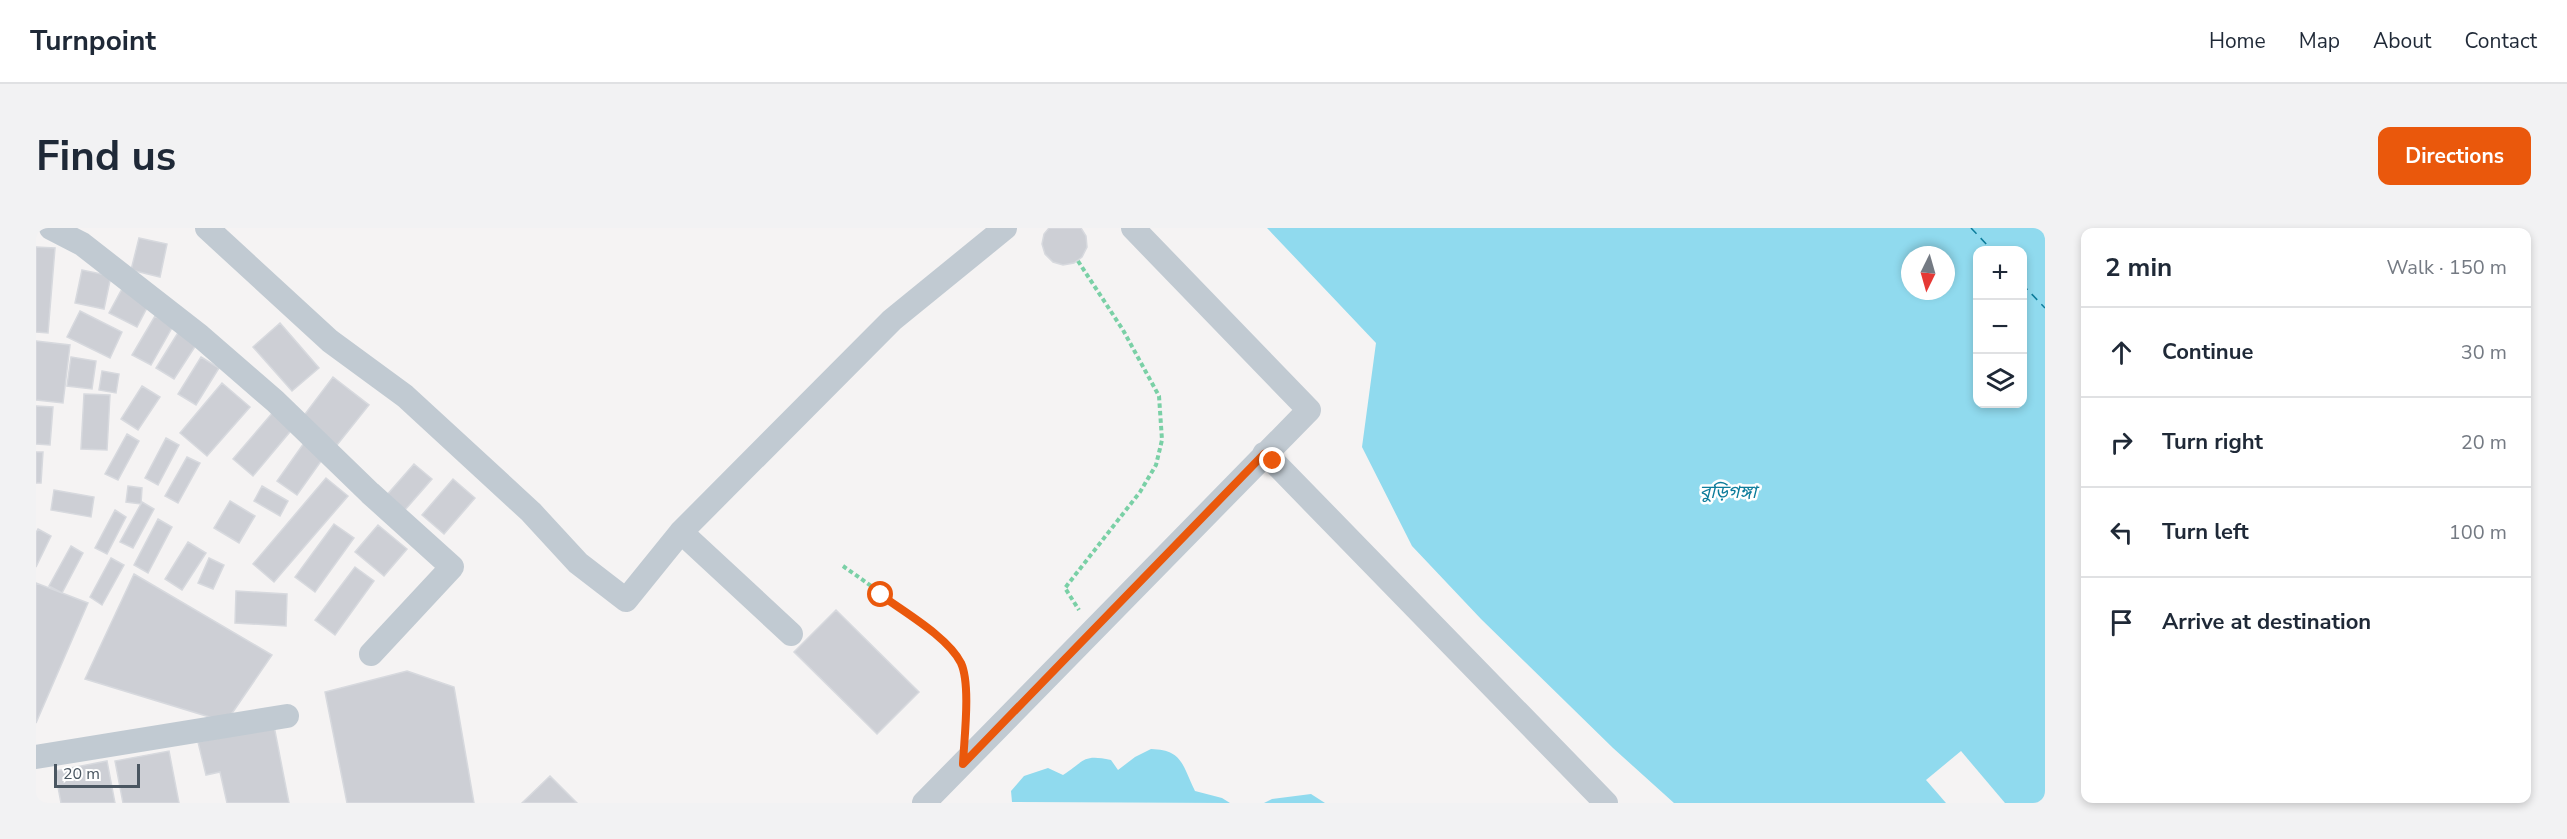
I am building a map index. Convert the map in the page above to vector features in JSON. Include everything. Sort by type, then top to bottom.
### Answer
[{"type":"street","points":[[51,228],[82,244],[200,336],[275,401],[370,493],[453,567],[371,654]]},
{"type":"street","points":[[207,228],[330,341],[405,396],[531,512],[578,563],[626,600],[681,532],[892,320],[1005,228]]},
{"type":"street","points":[[924,803],[1309,410],[1133,228]]},
{"type":"street","points":[[1264,454],[1606,803]]},
{"type":"street","points":[[681,532],[791,634]]},
{"type":"street","points":[[36,757],[287,716]]},
{"type":"path","points":[[1077,261],[1123,330],[1159,396],[1162,440],[1156,465],[1140,492],[1065,588],[1093,631]]},
{"type":"path","points":[[843,566],[947,645],[962,664],[966,698],[963,764]]},
{"type":"water","name":"বুড়িগঙ্গা","points":[[1267,228],[2045,228],[2045,803],[1674,803],[1613,748],[1481,619],[1412,546],[1362,447],[1376,343]]},
{"type":"water","points":[[1151,749],[1170,752],[1176,756],[1195,791],[1222,798],[1230,803],[1012,802],[1011,791],[1024,776],[1048,768],[1063,775],[1089,758],[1111,760],[1118,770],[1135,757]]},
{"type":"water","points":[[1311,794],[1325,803],[1264,803],[1272,799]]},
{"type":"pier","points":[[1961,751],[2005,803],[1946,803],[1926,780]]},
{"type":"building","points":[[1049,228],[1081,228],[1086,236],[1087,247],[1082,257],[1074,263],[1063,265],[1053,262],[1045,254],[1042,244],[1044,234]]},
{"type":"building","points":[[139,238],[167,244],[160,277],[131,270]]},
{"type":"building","points":[[36,247],[55,248],[48,333],[36,332]]},
{"type":"building","points":[[82,270],[111,276],[104,309],[75,303]]},
{"type":"building","points":[[123,287],[150,302],[137,327],[109,313]]},
{"type":"building","points":[[80,311],[122,332],[110,358],[67,337]]},
{"type":"building","points":[[155,316],[173,326],[151,365],[132,355]]},
{"type":"building","points":[[280,323],[319,368],[292,391],[253,347]]},
{"type":"building","points":[[179,331],[198,342],[174,379],[156,368]]},
{"type":"building","points":[[36,341],[70,345],[63,403],[36,400]]},
{"type":"building","points":[[71,357],[96,361],[92,389],[67,386]]},
{"type":"building","points":[[201,357],[219,368],[196,405],[178,394]]},
{"type":"building","points":[[102,371],[119,374],[116,393],[99,390]]},
{"type":"building","points":[[333,377],[369,405],[337,445],[302,418]]},
{"type":"building","points":[[222,383],[250,407],[207,456],[180,433]]},
{"type":"building","points":[[142,386],[160,397],[138,430],[121,419]]},
{"type":"building","points":[[84,394],[110,395],[107,450],[81,449]]},
{"type":"building","points":[[36,406],[53,407],[50,445],[36,444]]},
{"type":"building","points":[[274,411],[294,427],[253,476],[233,459]]},
{"type":"building","points":[[127,434],[139,441],[118,480],[105,474]]},
{"type":"building","points":[[166,438],[179,445],[158,485],[145,478]]},
{"type":"building","points":[[304,443],[324,457],[297,495],[277,481]]},
{"type":"building","points":[[36,452],[43,452],[41,483],[36,483]]},
{"type":"building","points":[[187,457],[200,463],[178,503],[165,496]]},
{"type":"building","points":[[414,464],[432,479],[404,511],[386,496]]},
{"type":"building","points":[[326,478],[348,496],[274,582],[253,564]]},
{"type":"building","points":[[453,479],[475,498],[444,534],[422,515]]},
{"type":"building","points":[[128,486],[142,488],[141,504],[126,502]]},
{"type":"building","points":[[262,486],[288,501],[280,516],[254,501]]},
{"type":"building","points":[[54,490],[94,497],[91,517],[51,510]]},
{"type":"building","points":[[230,501],[255,516],[239,543],[214,528]]},
{"type":"building","points":[[142,502],[154,509],[133,548],[120,542]]},
{"type":"building","points":[[115,510],[126,517],[107,554],[95,548]]},
{"type":"building","points":[[158,519],[172,527],[148,573],[134,565]]},
{"type":"building","points":[[334,524],[354,538],[315,592],[295,577]]},
{"type":"building","points":[[378,525],[407,549],[384,576],[355,552]]},
{"type":"building","points":[[38,529],[51,536],[36,567],[36,533]]},
{"type":"building","points":[[188,542],[206,553],[182,590],[165,579]]},
{"type":"building","points":[[71,546],[83,553],[62,593],[49,586]]},
{"type":"building","points":[[111,558],[124,565],[102,605],[90,597]]},
{"type":"building","points":[[209,558],[224,565],[213,589],[198,583]]},
{"type":"building","points":[[355,567],[374,581],[335,635],[315,620]]},
{"type":"building","points":[[134,574],[272,655],[226,722],[85,679]]},
{"type":"building","points":[[36,583],[88,603],[36,723]]},
{"type":"building","points":[[236,591],[287,594],[286,626],[235,623]]},
{"type":"building","points":[[836,610],[919,692],[877,734],[794,652]]},
{"type":"building","points":[[407,671],[454,687],[474,803],[347,803],[325,692]]},
{"type":"building","points":[[274,726],[289,803],[227,803],[220,772],[206,775],[198,742]]},
{"type":"building","points":[[169,751],[179,803],[123,803],[115,761]]},
{"type":"building","points":[[107,761],[115,803],[61,803],[55,771]]},
{"type":"building","points":[[550,776],[577,803],[522,803]]},
{"type":"ferry route","points":[[1971,228],[1988,246]]},
{"type":"ferry route","points":[[2027,289],[2045,308]]},
{"type":"route","points":[[881,595],[947,645],[962,664],[966,698],[963,764],[1264,454],[1273,461]]}]
